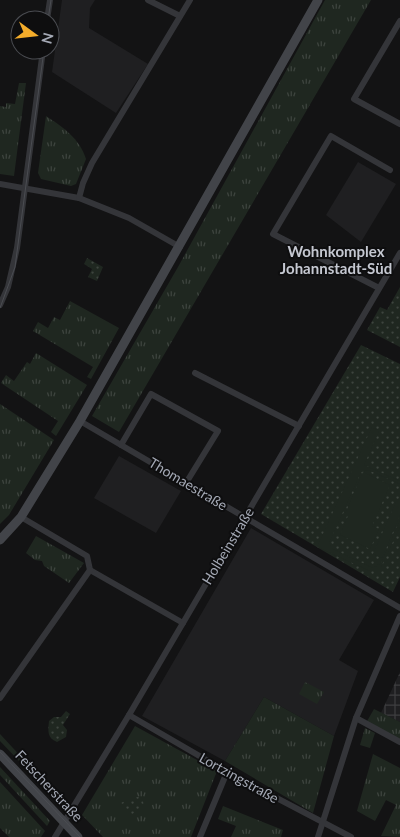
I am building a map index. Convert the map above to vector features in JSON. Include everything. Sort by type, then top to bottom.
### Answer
[{"type":"main road","points":[[0,540],[21,517],[80,420],[180,247],[318,0]]},
{"type":"main road","name":"Fetscherstraße","points":[[0,754],[78,837]]},
{"type":"street","points":[[148,0],[180,16]]},
{"type":"street","points":[[80,198],[83,182],[92,162],[190,0]]},
{"type":"street","points":[[400,21],[354,99],[400,124]]},
{"type":"street","points":[[0,306],[14,267],[42,60]]},
{"type":"street","points":[[379,288],[273,234],[331,136],[390,170]]},
{"type":"street","points":[[0,184],[80,198],[128,218],[180,247]]},
{"type":"street","name":"Holbeinstraße","points":[[55,837],[129,715],[400,253]]},
{"type":"street","points":[[195,373],[299,426]]},
{"type":"street","points":[[121,445],[151,394],[218,431],[186,483]]},
{"type":"street","name":"Thomaestraße","points":[[80,420],[400,608]]},
{"type":"street","points":[[0,698],[90,570],[87,556],[21,517]]},
{"type":"street","points":[[90,570],[183,623]]},
{"type":"street","points":[[318,837],[356,718],[400,616]]},
{"type":"street","name":"Lortzingstraße","points":[[129,715],[228,772],[351,837]]},
{"type":"street","points":[[356,718],[400,742]]},
{"type":"street","points":[[200,837],[228,772]]},
{"type":"shaded area","points":[[62,0],[95,0],[90,8],[89,28],[148,64],[116,113],[52,72],[54,60],[60,60],[60,14]]},
{"type":"shaded area","points":[[358,162],[396,184],[361,242],[326,215]]},
{"type":"shaded area","points":[[119,456],[181,491],[156,533],[94,498]]},
{"type":"shaded area","points":[[251,528],[374,600],[339,660],[358,671],[334,736],[264,697],[225,761],[142,716]]},
{"type":"shaded area","points":[[400,672],[400,722],[381,713]]},
{"type":"green space","points":[[325,0],[371,0],[119,432],[92,416],[178,267]]},
{"type":"green space","points":[[19,83],[26,83],[14,176],[0,174],[0,106],[6,107],[6,103],[15,104]]},
{"type":"green space","points":[[46,116],[65,129],[75,139],[86,159],[76,184],[71,186],[41,179],[38,173]]},
{"type":"green space","points":[[87,258],[103,267],[97,281],[88,277],[92,269],[84,264]]},
{"type":"green space","points":[[400,287],[400,347],[367,330],[380,307],[387,310]]},
{"type":"green space","points":[[70,301],[119,328],[91,379],[87,377],[93,367],[33,331],[38,322],[48,328],[54,317],[60,320]]},
{"type":"green space","points":[[361,345],[400,364],[400,577],[393,592],[261,514]]},
{"type":"green space","points":[[36,353],[87,385],[56,436],[51,432],[58,421],[1,383],[6,375],[14,381],[27,362],[30,364]]},
{"type":"green space","points":[[0,404],[54,440],[9,515],[0,524]]},
{"type":"green space","points":[[372,427],[379,431],[364,465],[400,481],[400,484],[368,470],[361,472],[329,543],[333,549],[373,568],[381,563],[400,520],[400,527],[381,567],[376,571],[370,571],[317,547]]},
{"type":"green space","points":[[363,472],[390,485],[372,526],[379,529],[370,549],[340,535],[348,516],[345,514]]},
{"type":"green space","points":[[396,502],[400,504],[400,515],[382,558],[373,554]]},
{"type":"green space","points":[[36,536],[84,563],[69,583],[44,566],[42,561],[35,560],[26,553]]},
{"type":"green space","points":[[305,682],[324,692],[317,704],[299,694]]},
{"type":"green space","points":[[264,697],[334,736],[313,813],[225,761]]},
{"type":"green space","points":[[374,709],[400,722],[400,741],[366,723]]},
{"type":"green space","points":[[66,711],[70,714],[63,725],[67,730],[66,737],[57,742],[51,738],[48,731],[49,721],[54,717],[61,717]]},
{"type":"green space","points":[[135,726],[217,771],[191,837],[103,837],[82,815]]},
{"type":"green space","points":[[365,728],[375,733],[370,748],[360,745]]},
{"type":"green space","points":[[0,734],[62,801],[60,804],[0,741]]},
{"type":"green space","points":[[373,754],[400,768],[400,837],[381,836],[396,805],[386,800],[375,821],[357,811]]},
{"type":"green space","points":[[0,767],[50,821],[47,826],[0,775]]},
{"type":"green space","points":[[0,782],[45,831],[41,837],[9,837],[0,828]]},
{"type":"green space","points":[[138,797],[141,798],[144,804],[141,810],[130,815],[120,808],[121,803]]},
{"type":"green space","points":[[223,806],[283,830],[281,837],[231,837],[236,826],[218,819]]},
{"type":"tram line","points":[[50,10],[51,0]]},
{"type":"tram line","points":[[0,308],[15,267],[43,60]]},
{"type":"tram line","points":[[0,752],[80,837]]},
{"type":"district","name":"Wohnkomplex Johannstadt-Süd","points":[[336,260]]}]
